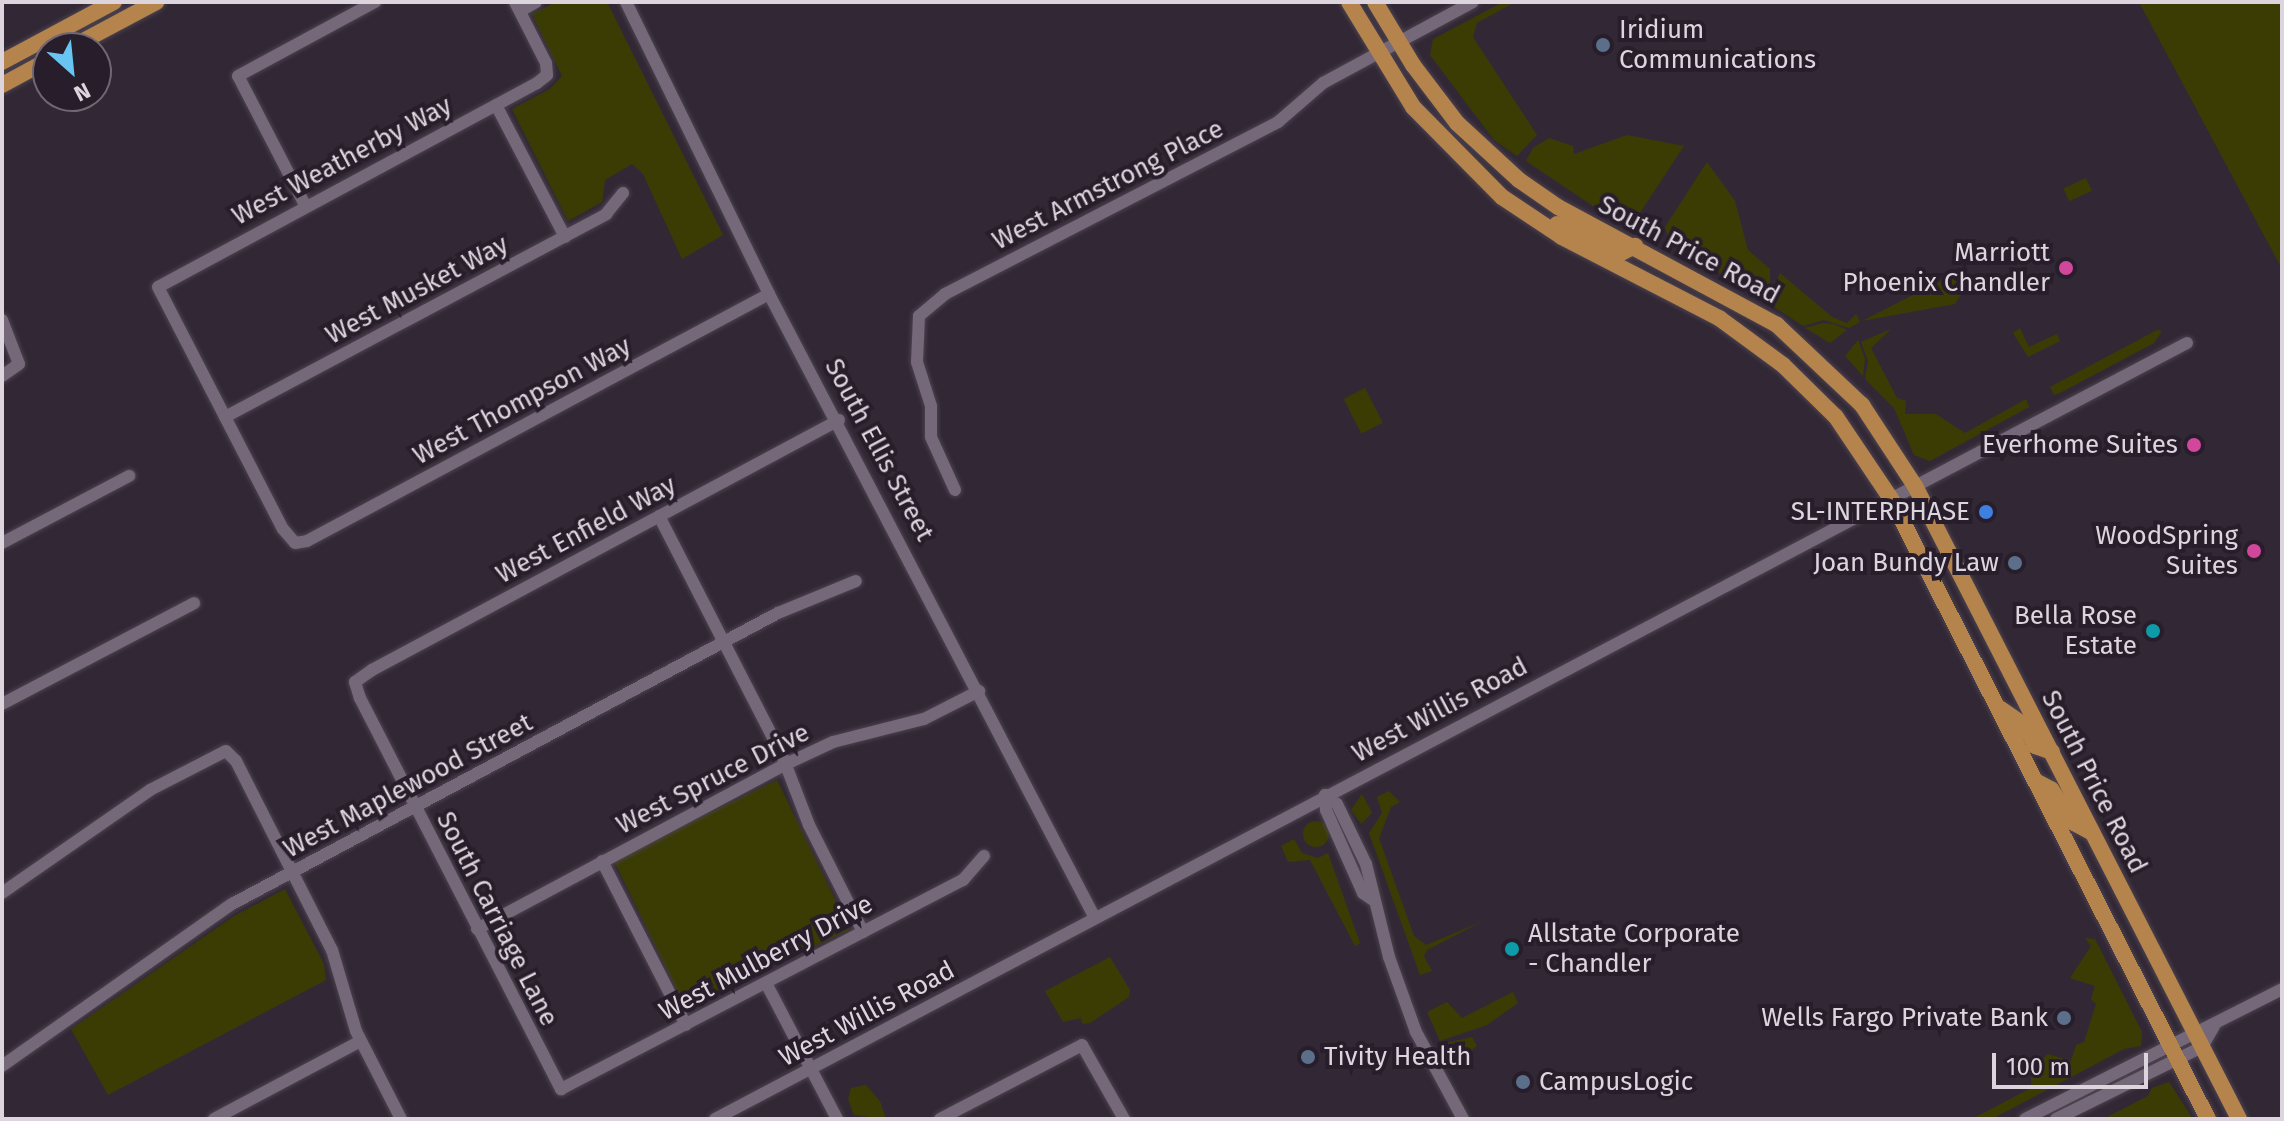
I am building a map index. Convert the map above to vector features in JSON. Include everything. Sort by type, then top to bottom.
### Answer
[{"type":"main road","points":[[2,62],[114,2]]},
{"type":"main road","points":[[100,32],[156,2]]},
{"type":"main road","name":"South Price Road","points":[[1349,2],[1378,52],[1440,138],[1532,217],[1719,318],[1783,365],[1836,417],[1891,499],[2208,1119]]},
{"type":"main road","name":"South Price Road","points":[[1375,2],[1433,94],[1487,154],[1558,207],[1738,301],[1777,325],[1835,374],[1883,433],[1915,486],[2239,1119]]},
{"type":"main road","points":[[2,85],[32,69]]},
{"type":"main road","points":[[1532,217],[1569,228],[1621,253],[1635,246]]},
{"type":"main road","points":[[1628,271],[1637,264],[1652,267],[1738,301]]},
{"type":"main road","points":[[1997,706],[2024,725],[2035,746],[2052,752]]},
{"type":"main road","points":[[2035,782],[2051,789],[2074,823],[2093,833]]},
{"type":"street","points":[[305,205],[238,76],[375,2]]},
{"type":"street","points":[[518,6],[536,2]]},
{"type":"street","name":"South Ellis Street","points":[[626,2],[769,294],[839,420],[1095,918]]},
{"type":"street","name":"West Armstrong Place","points":[[955,490],[931,437],[931,406],[917,362],[919,316],[945,294],[1278,122],[1309,92],[1473,2]]},
{"type":"street","name":"West Weatherby Way","points":[[225,417],[158,287],[547,75],[518,6]]},
{"type":"street","points":[[496,105],[565,237]]},
{"type":"street","name":"West Musket Way","points":[[225,417],[606,214],[623,193]]},
{"type":"street","name":"West Thompson Way","points":[[225,417],[295,543],[307,541],[769,294]]},
{"type":"street","points":[[2,320],[19,364],[2,376]]},
{"type":"street","name":"West Willis Road","points":[[715,1119],[2187,343]]},
{"type":"street","name":"West Enfield Way","points":[[355,682],[839,420]]},
{"type":"street","points":[[2,543],[129,476]]},
{"type":"street","points":[[659,516],[786,764],[809,825],[863,932]]},
{"type":"street","name":"West Maplewood Street","points":[[2,1066],[232,904],[725,641],[856,581]]},
{"type":"street","points":[[2,704],[194,603]]},
{"type":"street","name":"South Carriage Lane","points":[[355,682],[477,929],[561,1089]]},
{"type":"street","name":"West Spruce Drive","points":[[477,929],[786,764],[833,742],[924,719],[979,691]]},
{"type":"street","points":[[2,893],[150,790],[226,751],[332,950],[361,1041],[401,1119]]},
{"type":"street","points":[[1325,795],[1326,812],[1363,893],[1373,900],[1416,1032],[1463,1119]]},
{"type":"street","name":"West Mulberry Drive","points":[[561,1089],[963,880],[984,856]]},
{"type":"street","points":[[602,861],[686,1025]]},
{"type":"street","points":[[766,983],[837,1119]]},
{"type":"street","points":[[2025,1119],[2282,989]]},
{"type":"street","points":[[2056,1119],[2202,1047],[2214,1026]]},
{"type":"street","points":[[214,1119],[361,1041]]},
{"type":"street","points":[[940,1119],[1082,1045],[1124,1119]]},
{"type":"shaded area","points":[[556,2],[607,2],[723,235],[682,259],[643,174],[632,164],[605,180],[602,202],[568,221],[512,109],[550,89],[562,76],[532,14]]},
{"type":"shaded area","points":[[1503,2],[1515,2],[1477,23],[1473,37],[1537,135],[1517,156],[1494,140],[1430,55],[1433,39]]},
{"type":"shaded area","points":[[2139,2],[2282,2],[2282,269]]},
{"type":"shaded area","points":[[1627,135],[1684,146],[1636,219],[1620,224],[1526,161],[1533,148],[1549,138],[1573,146],[1574,154]]},
{"type":"shaded area","points":[[1707,162],[1735,201],[1748,250],[1770,269],[1770,285],[1761,298],[1670,244],[1665,227]]},
{"type":"shaded area","points":[[2086,178],[2092,191],[2069,201],[2063,189]]},
{"type":"shaded area","points":[[1780,273],[1832,317],[1847,323],[1856,314],[1860,322],[1849,328],[1824,320],[1803,326],[1768,303]]},
{"type":"shaded area","points":[[1956,273],[1962,293],[1955,304],[1862,321]]},
{"type":"shaded area","points":[[1823,323],[1847,330],[1830,343],[1805,328]]},
{"type":"shaded area","points":[[2020,328],[2029,347],[2057,334],[2060,341],[2028,357],[2013,333]]},
{"type":"shaded area","points":[[1891,329],[1871,348],[1897,398],[1906,401],[1905,414],[1936,414],[1965,433],[2026,399],[2029,407],[1930,461],[1914,455],[1894,408],[1865,379],[1868,361],[1861,342]]},
{"type":"shaded area","points":[[2157,330],[2162,331],[2154,343],[2054,395],[2050,387]]},
{"type":"shaded area","points":[[1858,340],[1865,359],[1863,376],[1845,356]]},
{"type":"shaded area","points":[[1365,388],[1383,423],[1361,434],[1344,399]]},
{"type":"shaded area","points":[[777,780],[850,929],[686,1009],[613,860]]},
{"type":"shaded area","points":[[1389,791],[1400,802],[1391,807],[1379,838],[1414,936],[1426,945],[1483,921],[1427,950],[1424,956],[1432,971],[1420,975],[1369,833],[1382,813],[1377,797]]},
{"type":"shaded area","points":[[1362,794],[1372,813],[1361,824],[1351,810]]},
{"type":"shaded area","points":[[1316,821],[1325,825],[1329,834],[1325,843],[1316,847],[1307,843],[1303,834],[1307,825]]},
{"type":"shaded area","points":[[1294,839],[1302,853],[1318,858],[1328,853],[1360,943],[1355,946],[1310,860],[1288,862],[1281,846]]},
{"type":"shaded area","points":[[285,889],[324,964],[326,980],[108,1095],[71,1029],[234,916]]},
{"type":"shaded area","points":[[2085,938],[2095,939],[2142,1032],[2141,1046],[2124,1049],[1992,1119],[1972,1119],[2031,1088],[2031,1071],[2048,1054],[2071,1061],[2076,1045],[2084,1042],[2096,1004],[2091,999],[2095,986],[2070,978],[2091,946]]},
{"type":"shaded area","points":[[1110,957],[1130,990],[1129,997],[1090,1023],[1082,1024],[1081,1018],[1063,1022],[1045,991]]},
{"type":"shaded area","points":[[1513,992],[1518,1003],[1487,1025],[1440,1041],[1427,1012],[1447,1002],[1462,1018]]},
{"type":"shaded area","points":[[1472,1037],[1477,1046],[1460,1059],[1442,1048],[1441,1044]]},
{"type":"shaded area","points":[[2169,1082],[2193,1119],[2103,1119],[2148,1096],[2152,1088]]},
{"type":"shaded area","points":[[866,1085],[880,1101],[886,1119],[854,1115],[848,1099],[851,1088]]},
{"type":"place","name":"Iridium Communications","points":[[1603,45]]},
{"type":"place","name":"Marriott Phoenix Chandler","points":[[2066,268]]},
{"type":"place","name":"Everhome Suites","points":[[2194,445]]},
{"type":"place","name":"SL-INTERPHASE","points":[[1986,512]]},
{"type":"place","name":"WoodSpring Suites","points":[[2254,551]]},
{"type":"place","name":"Joan Bundy Law","points":[[2015,563]]},
{"type":"place","name":"Bella Rose Estate","points":[[2153,631]]},
{"type":"place","name":"Allstate Corporate - Chandler","points":[[1512,949]]},
{"type":"place","name":"Wells Fargo Private Bank","points":[[2064,1018]]},
{"type":"place","name":"Tivity Health","points":[[1308,1057]]},
{"type":"place","name":"CampusLogic","points":[[1523,1082]]}]
